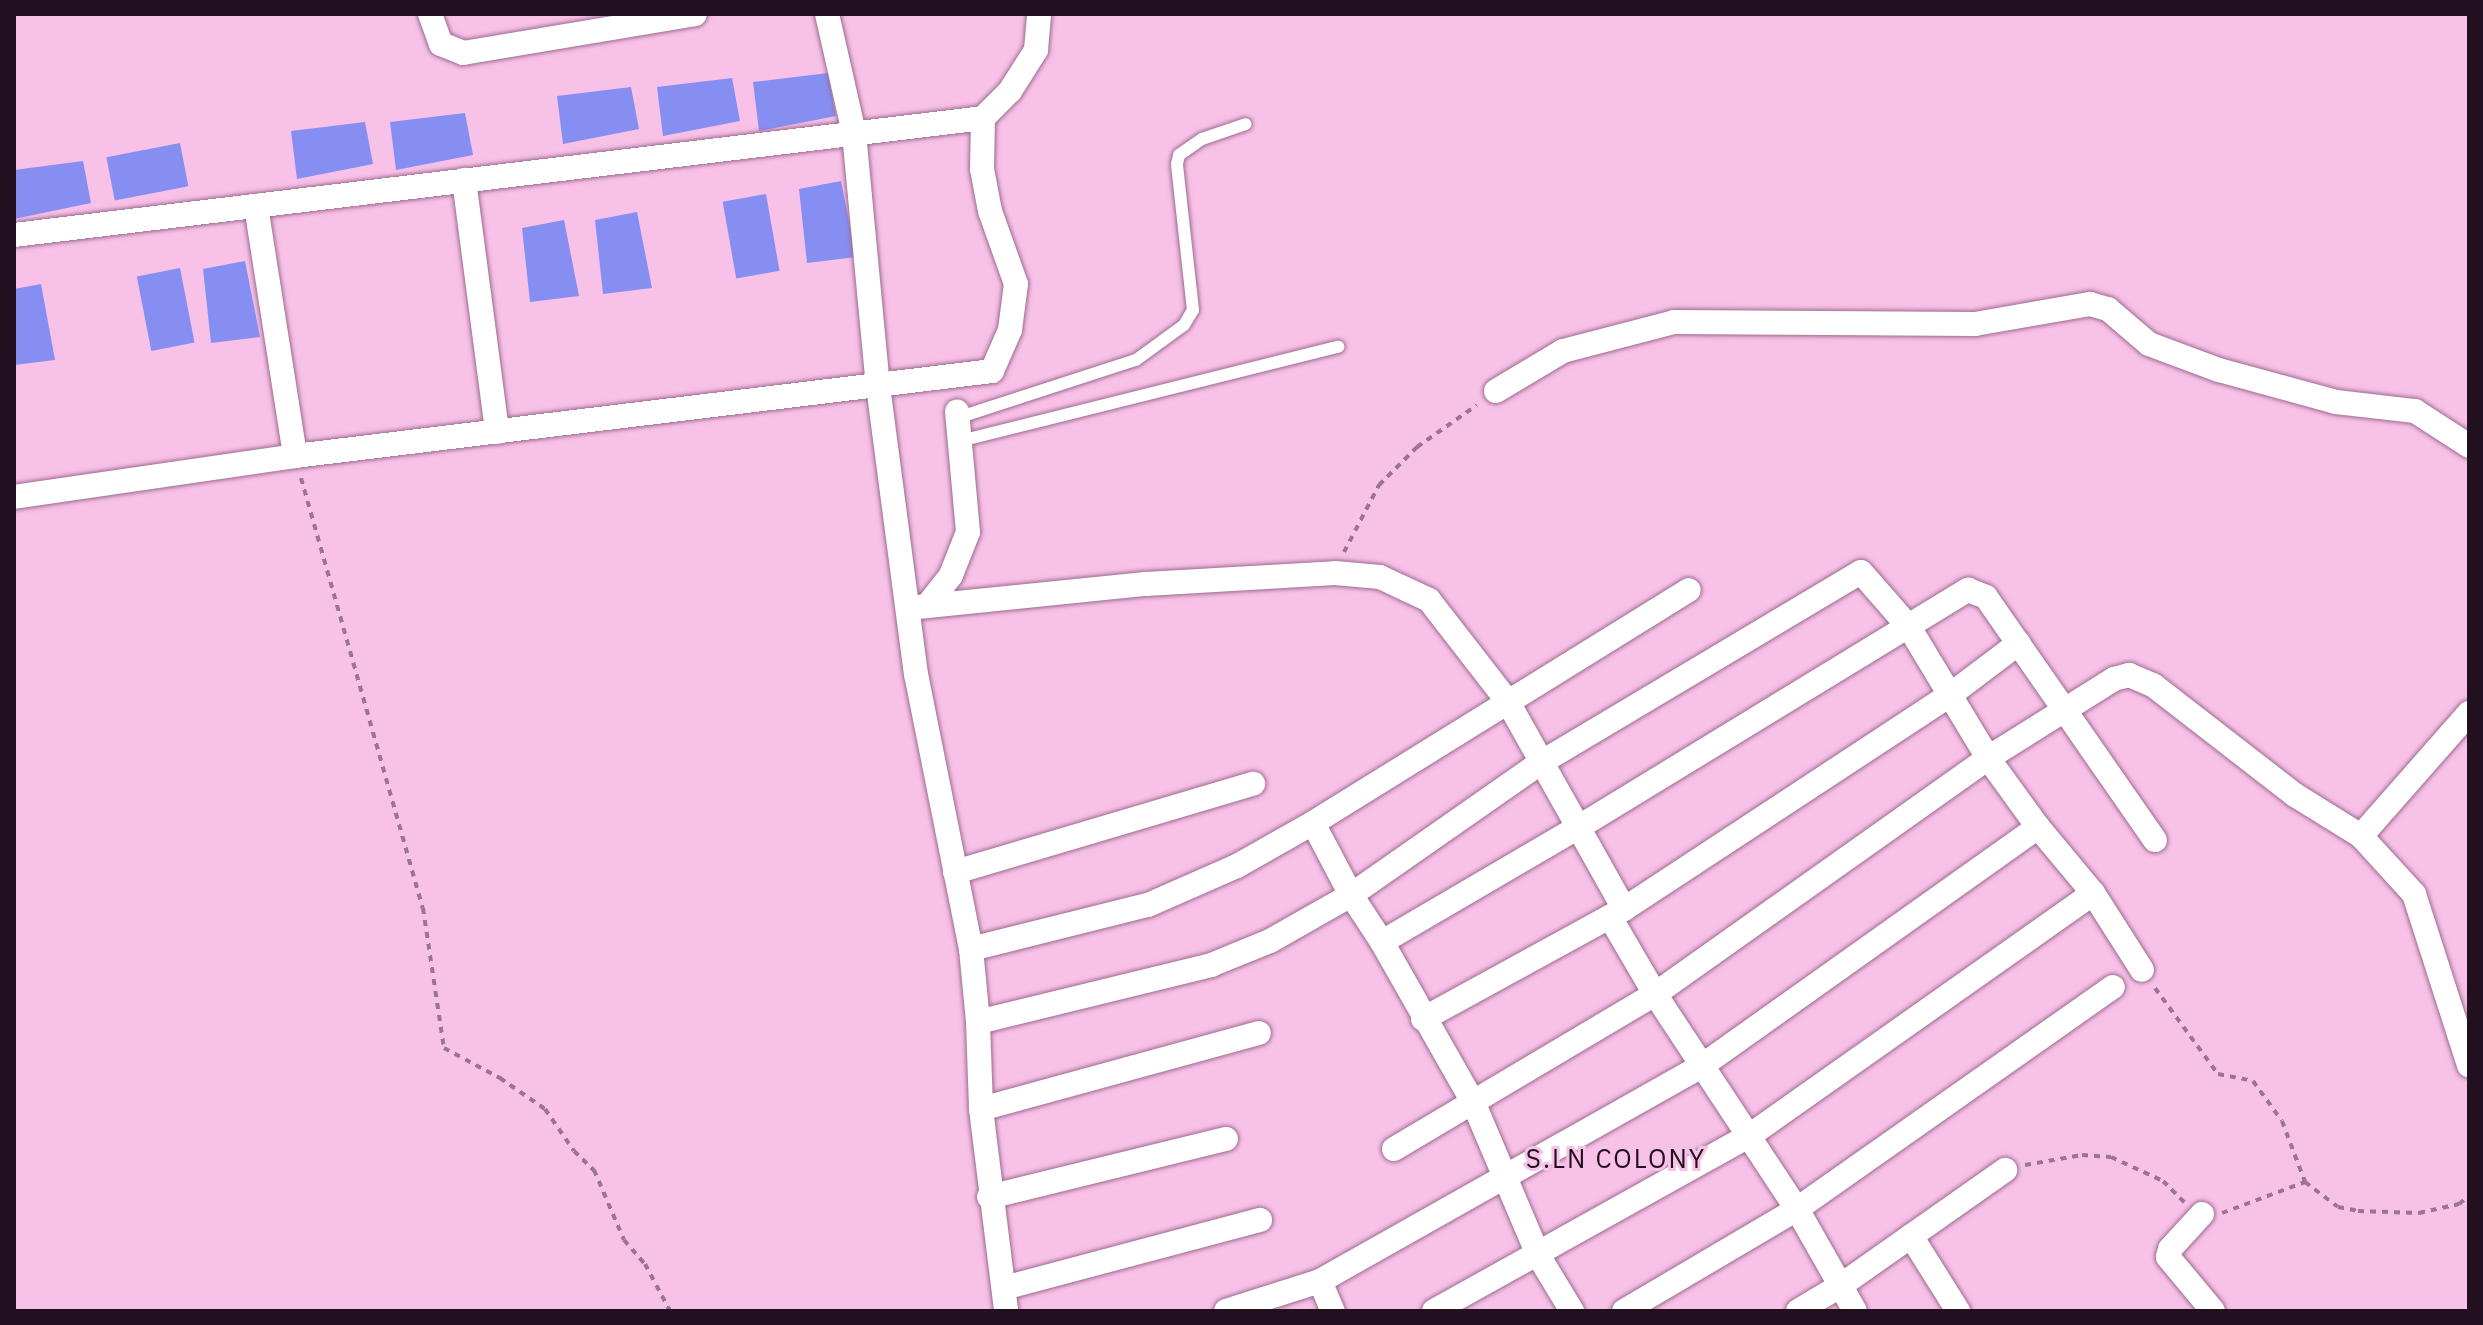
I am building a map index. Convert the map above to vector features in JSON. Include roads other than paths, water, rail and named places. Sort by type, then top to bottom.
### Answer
[{"type":"street","points":[[430,14],[441,44],[463,53],[695,14]]},
{"type":"street","points":[[827,14],[854,133],[878,386],[918,607],[916,674],[971,949],[989,1197],[1005,1300],[1260,1220]]},
{"type":"street","points":[[14,235],[983,118],[1010,91],[1036,50],[1039,14]]},
{"type":"street","points":[[14,497],[295,456],[992,371],[1010,330],[1016,284],[990,211],[982,169],[983,118]]},
{"type":"street","points":[[464,180],[497,432]]},
{"type":"street","points":[[256,206],[295,456]]},
{"type":"street","points":[[1496,391],[1563,351],[1674,322],[1975,324],[2090,304],[2108,309],[2149,344],[2191,360],[2336,402],[2415,411],[2469,446]]},
{"type":"street","points":[[918,607],[951,575],[968,532],[958,424]]},
{"type":"street","points":[[918,607],[1146,584],[1335,573],[1380,577],[1429,600],[1508,702],[1579,827],[1655,994],[1797,1209],[1855,1311]]},
{"type":"street","points":[[978,1022],[1241,955],[1351,895],[1542,762],[1854,573],[1866,574],[1909,627],[1988,758],[2038,827],[2093,893],[2142,970]]},
{"type":"street","points":[[971,949],[1148,905],[1237,866],[1313,823],[1689,590]]},
{"type":"street","points":[[1382,942],[1579,827],[1963,592],[1974,590],[1986,597],[2155,840]]},
{"type":"street","points":[[1423,1019],[1617,913],[1950,695],[2019,643]]},
{"type":"street","points":[[1394,1149],[1655,994],[1988,758],[2065,708],[2114,679],[2139,676],[2295,795],[2361,836],[2414,894],[2469,1065]]},
{"type":"street","points":[[2361,836],[2469,713]]},
{"type":"street","points":[[955,872],[1253,784]]},
{"type":"street","points":[[1313,823],[1351,895],[1382,942],[1474,1104],[1538,1255],[1572,1311]]},
{"type":"street","points":[[1226,1311],[1320,1281],[1502,1175],[1703,1065],[2038,827]]},
{"type":"street","points":[[1434,1311],[1749,1136],[2093,893]]},
{"type":"street","points":[[1624,1311],[1797,1209],[2113,987]]},
{"type":"street","points":[[981,1109],[1259,1033]]},
{"type":"street","points":[[989,1197],[1226,1139]]},
{"type":"street","points":[[1798,1311],[1840,1286],[2005,1170]]},
{"type":"street","points":[[2202,1214],[2170,1249],[2168,1257],[2213,1311]]},
{"type":"street","points":[[1911,1236],[1958,1311]]},
{"type":"street","points":[[1320,1281],[1333,1311]]},
{"type":"lane","points":[[958,424],[1136,360],[1184,325],[1193,310],[1177,164],[1179,155],[1202,139],[1246,124]]},
{"type":"lane","points":[[958,424],[1338,347]]},
{"type":"district","name":"S.LN COLONY","points":[[1616,1159]]}]
